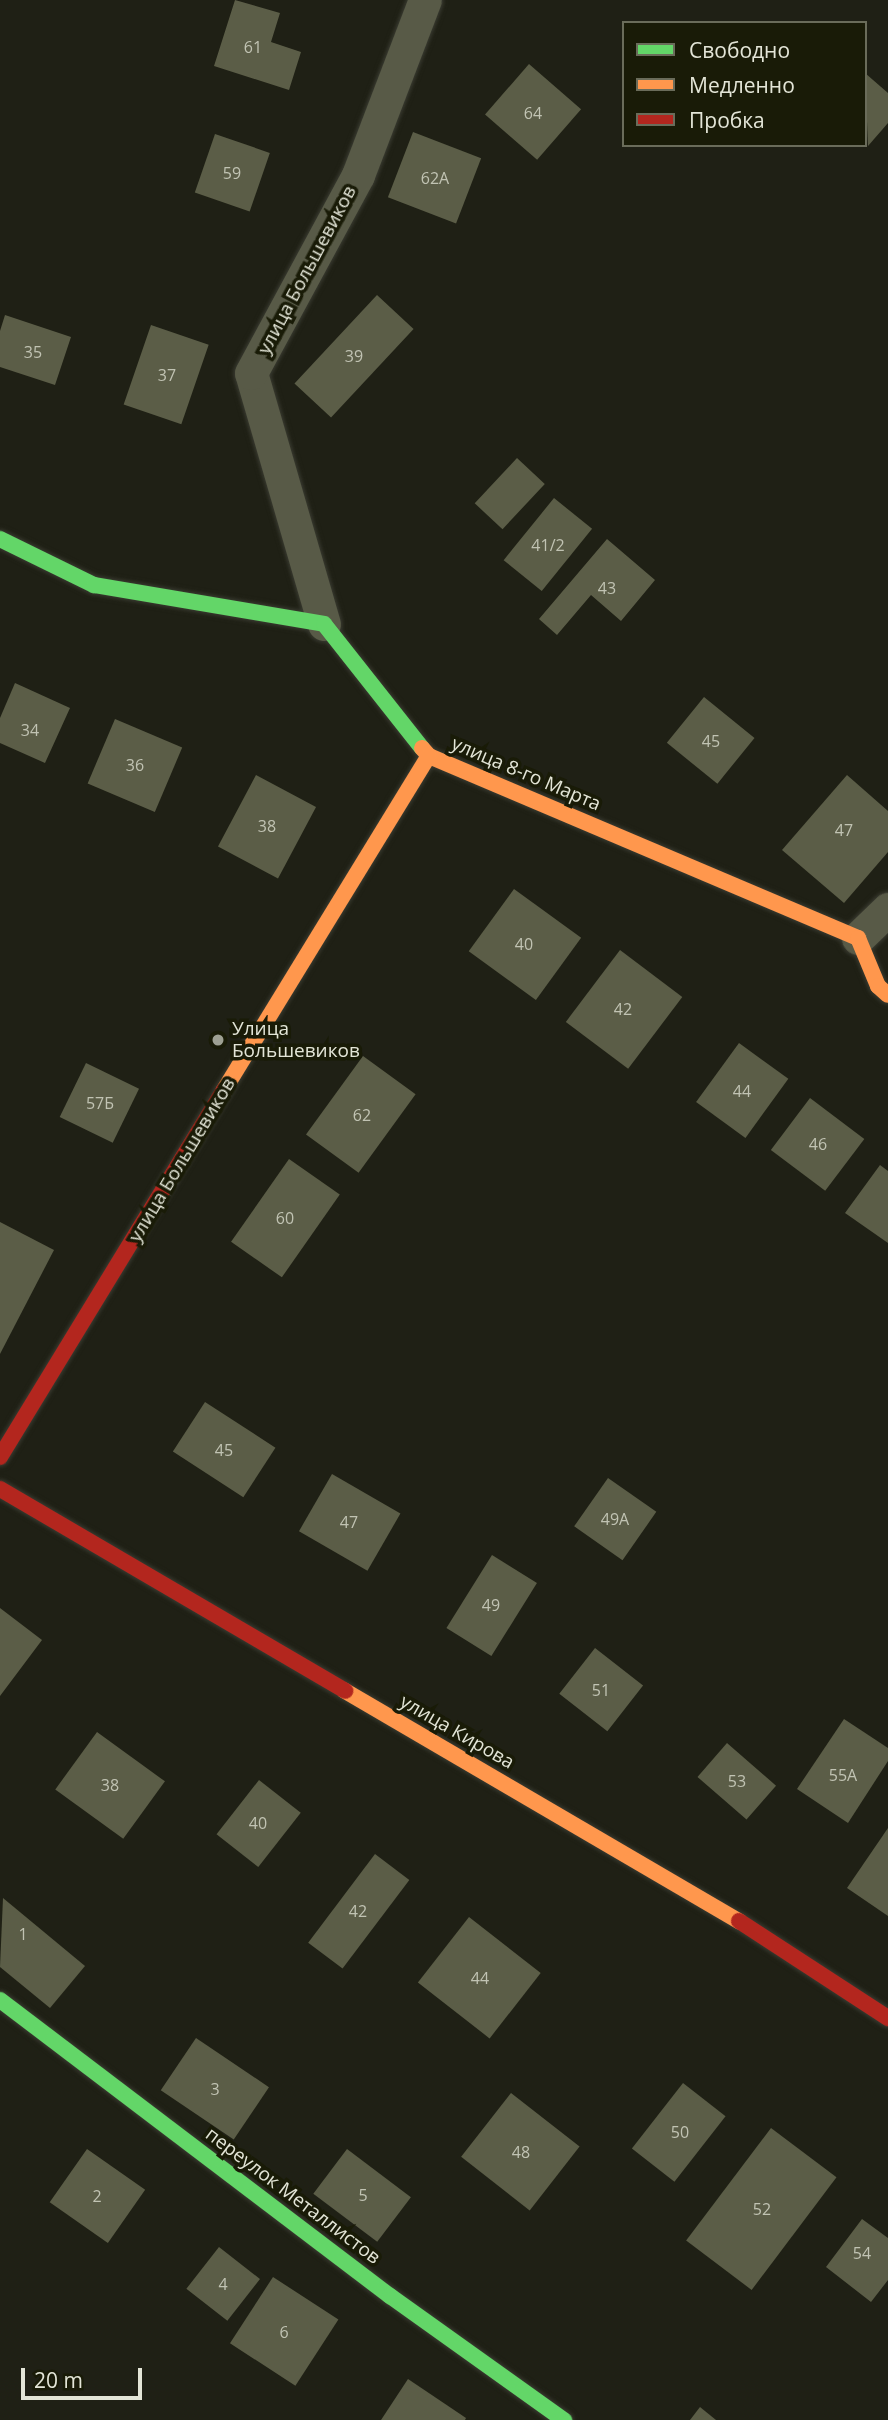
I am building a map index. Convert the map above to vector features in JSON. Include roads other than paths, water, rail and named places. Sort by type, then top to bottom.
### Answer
[{"type":"street","name":"улица Большевиков","points":[[324,624],[251,373],[358,175],[425,0]]},
{"type":"street","points":[[0,539],[94,585],[324,624]]},
{"type":"street","name":"улица 8-го Марта","points":[[324,624],[429,756],[858,938]]},
{"type":"street","name":"улица Большевиков","points":[[0,1457],[429,756]]},
{"type":"street","points":[[888,909],[858,938],[878,986],[888,995]]},
{"type":"street","name":"улица Кирова","points":[[0,1489],[752,1929],[888,2018]]},
{"type":"street","name":"переулок Металлистов","points":[[0,2000],[390,2296],[564,2420]]},
{"type":"place","name":"Улица Большевиков","points":[[218,1040]]}]
